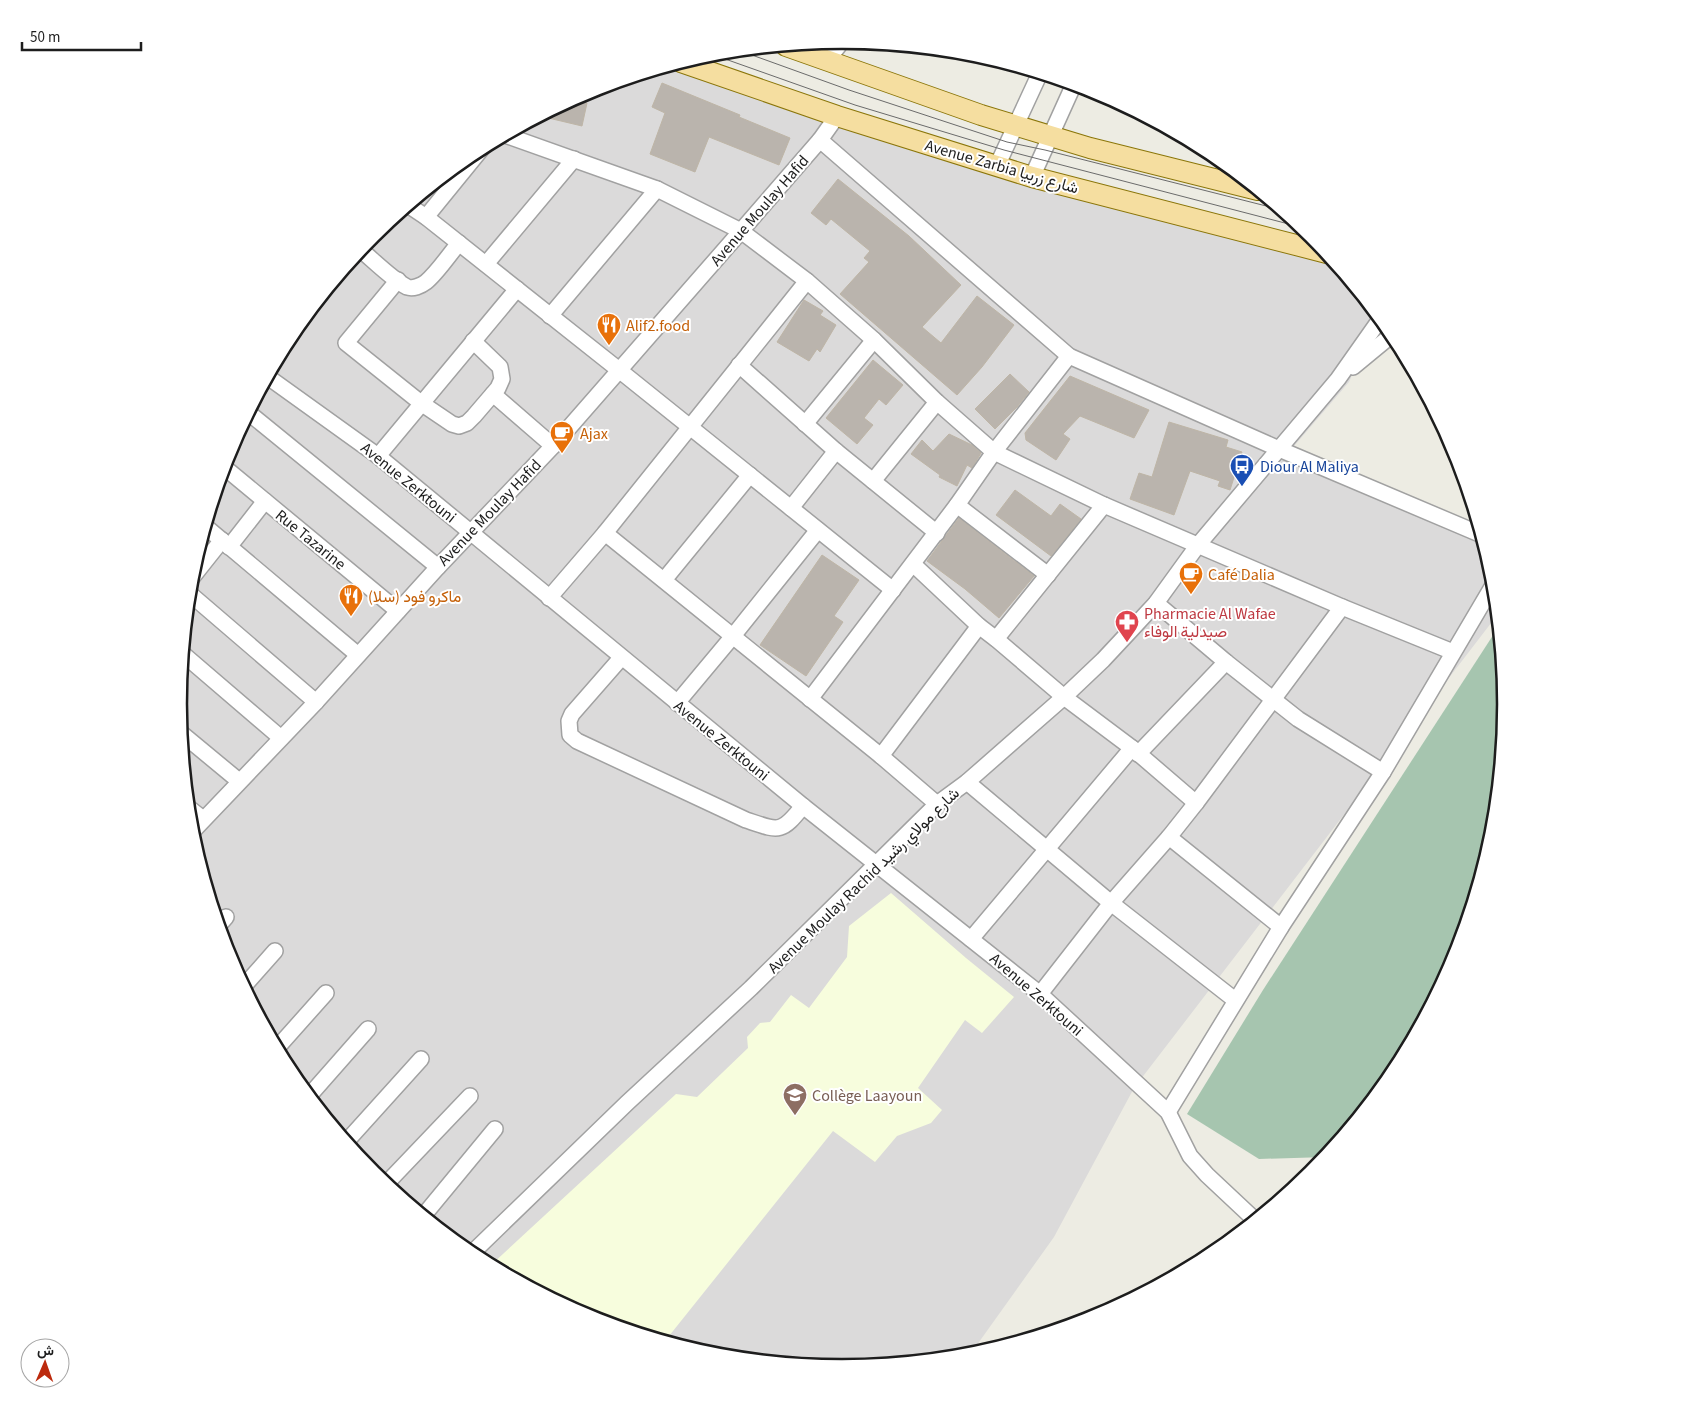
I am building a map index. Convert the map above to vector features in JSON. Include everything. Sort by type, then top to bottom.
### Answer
[{"type":"main road","points":[[798,50],[1050,136],[1090,148],[1244,187]]},
{"type":"main road","name":"Avenue Zarbia شارع زربيا","points":[[693,66],[837,116],[1032,177],[1314,250]]},
{"type":"street","points":[[827,61],[836,49]]},
{"type":"street","points":[[997,166],[1037,79]]},
{"type":"street","points":[[1032,177],[1071,91]]},
{"type":"street","name":"Avenue Moulay Hafid","points":[[199,824],[316,702],[438,567],[553,446],[820,140],[837,116]]},
{"type":"street","points":[[513,138],[657,189],[741,231],[807,282],[874,340],[937,402],[994,452],[1104,505],[1342,607],[1453,652]]},
{"type":"street","points":[[820,140],[1069,356],[1279,449],[1474,532]]},
{"type":"street","points":[[486,264],[574,159]]},
{"type":"street","points":[[426,217],[466,168]]},
{"type":"street","points":[[550,316],[657,189]]},
{"type":"street","points":[[413,208],[486,264],[893,590]]},
{"type":"street","points":[[366,254],[398,280],[408,287],[414,288],[429,280],[459,243]]},
{"type":"street","points":[[398,280],[346,343],[421,403],[452,424],[462,426],[474,416],[502,384],[503,376],[500,367],[473,341]]},
{"type":"street","points":[[549,598],[605,532],[807,282]]},
{"type":"street","points":[[378,456],[517,289]]},
{"type":"street","name":"Avenue Moulay Rachid شارع مولاي رشيد","points":[[477,1248],[612,1117],[751,988],[937,804],[967,782],[1103,660],[1156,603],[1198,545],[1338,379],[1376,325]]},
{"type":"street","name":"Avenue Moulay Rachid شارع مولاي رشيد","points":[[1338,379],[1387,339]]},
{"type":"street","points":[[805,424],[874,340]]},
{"type":"street","points":[[810,698],[958,505],[994,452],[1069,356]]},
{"type":"street","points":[[739,366],[805,424],[937,533]]},
{"type":"street","name":"Avenue Zerktouni","points":[[273,380],[378,456],[803,806],[1040,994],[1168,1112]]},
{"type":"street","points":[[492,394],[553,446]]},
{"type":"street","points":[[873,481],[937,402]]},
{"type":"street","points":[[254,417],[438,567]]},
{"type":"street","points":[[791,508],[836,450]]},
{"type":"street","name":"Rue Tazarine","points":[[230,472],[398,611]]},
{"type":"street","points":[[664,580],[750,475]]},
{"type":"street","points":[[203,563],[265,501]]},
{"type":"street","points":[[958,505],[1048,575]]},
{"type":"street","points":[[996,639],[1104,505]]},
{"type":"street","points":[[677,703],[818,530]]},
{"type":"street","points":[[211,531],[358,656]]},
{"type":"street","points":[[605,532],[881,756],[937,804]]},
{"type":"street","points":[[913,564],[979,626],[1064,697],[1135,751],[1196,803]]},
{"type":"street","points":[[1251,1216],[1207,1175],[1190,1156],[1168,1112],[1281,927],[1383,772],[1488,593]]},
{"type":"street","points":[[196,598],[316,702]]},
{"type":"street","points":[[1156,603],[1272,700],[1329,739],[1383,772]]},
{"type":"street","points":[[1040,994],[1112,903],[1196,803],[1342,607]]},
{"type":"street","points":[[881,756],[979,626]]},
{"type":"street","points":[[621,658],[572,714],[569,721],[570,734],[577,740],[746,820],[772,829],[789,824],[803,806]]},
{"type":"street","points":[[189,659],[281,738]]},
{"type":"street","points":[[971,939],[1047,849],[1135,751],[1226,662]]},
{"type":"street","points":[[189,739],[239,781]]},
{"type":"street","points":[[967,782],[1112,903],[1235,1000]]},
{"type":"street","points":[[197,814],[203,819]]},
{"type":"street","points":[[1169,837],[1281,927]]},
{"type":"street","points":[[249,981],[276,951]]},
{"type":"street","points":[[282,1043],[326,993]]},
{"type":"street","points":[[314,1090],[368,1029]]},
{"type":"street","points":[[351,1137],[421,1059]]},
{"type":"street","points":[[391,1179],[470,1096]]},
{"type":"street","points":[[427,1211],[495,1129]]},
{"type":"shaded area","points":[[687,68],[838,119],[1301,236],[1335,272],[1374,322],[1349,382],[1283,459],[1477,540],[1485,576],[1492,621],[1134,1088],[1054,1237],[977,1345],[970,1347],[928,1354],[885,1358],[800,1358],[757,1354],[715,1347],[673,1337],[632,1324],[553,1292],[515,1271],[478,1249],[410,1197],[350,1136],[323,1103],[275,1032],[237,955],[222,915],[200,832],[193,790],[187,704],[193,618],[200,576],[222,493],[237,453],[275,376],[298,340],[350,272],[379,241],[410,211],[478,159],[553,116],[592,99],[632,84]]},
{"type":"shaded area","points":[[1494,634],[1498,704],[1492,790],[1485,832],[1463,915],[1448,955],[1410,1032],[1362,1103],[1315,1157],[1259,1159],[1187,1114],[1263,990]]},
{"type":"shaded area","name":"Collège Laayoun","points":[[891,893],[1014,997],[982,1033],[965,1020],[918,1088],[942,1110],[931,1123],[897,1136],[875,1162],[833,1131],[669,1336],[592,1309],[553,1292],[496,1260],[676,1094],[697,1097],[748,1048],[747,1037],[760,1023],[770,1022],[791,995],[809,1008],[847,957],[849,926]]},
{"type":"building","points":[[662,83],[790,138],[779,165],[709,137],[695,172],[650,154],[665,113],[652,107]]},
{"type":"building","points":[[584,102],[587,103],[582,126],[549,118]]},
{"type":"building","points":[[838,179],[909,236],[961,285],[922,327],[941,343],[977,296],[1014,325],[982,367],[957,395],[840,294],[869,262],[864,258],[870,251],[831,219],[826,225],[811,213]]},
{"type":"building","points":[[804,300],[823,311],[820,315],[836,325],[820,352],[817,349],[809,361],[777,342]]},
{"type":"building","points":[[873,360],[903,385],[886,405],[879,399],[864,418],[873,425],[857,444],[826,418]]},
{"type":"building","points":[[1010,374],[1029,392],[995,429],[975,409]]},
{"type":"building","points":[[1070,376],[1149,410],[1134,438],[1080,416],[1063,434],[1070,439],[1056,460],[1026,440],[1025,433]]},
{"type":"building","points":[[1169,422],[1228,440],[1226,447],[1242,452],[1230,490],[1218,486],[1220,481],[1190,471],[1174,515],[1130,499],[1139,473],[1152,477]]},
{"type":"building","points":[[949,434],[972,445],[981,453],[972,468],[967,465],[957,486],[939,477],[940,475],[911,454],[922,440],[933,451]]},
{"type":"building","points":[[1015,490],[1051,516],[1060,504],[1081,519],[1051,556],[996,515]]},
{"type":"building","points":[[959,518],[1034,576],[999,618],[965,589],[927,561]]},
{"type":"building","points":[[822,555],[859,580],[834,616],[843,622],[806,676],[760,645]]},
{"type":"tram line","points":[[752,55],[849,90],[1007,142],[1270,207]]},
{"type":"tram line","points":[[726,59],[855,105],[1004,150],[1288,224]]},
{"type":"place","name":"Alif2.food","points":[[609,346]]},
{"type":"place","name":"Ajax","points":[[562,454]]},
{"type":"place","name":"Diour Al Maliya","points":[[1242,487]]},
{"type":"place","name":"Café Dalia","points":[[1191,595]]},
{"type":"place","name":"ماكرو فود (سلا)","points":[[351,617]]},
{"type":"place","name":"Pharmacie Al Wafae صيدلية الوفاء","points":[[1127,643]]},
{"type":"place","name":"Collège Laayoun","points":[[795,1116]]}]
